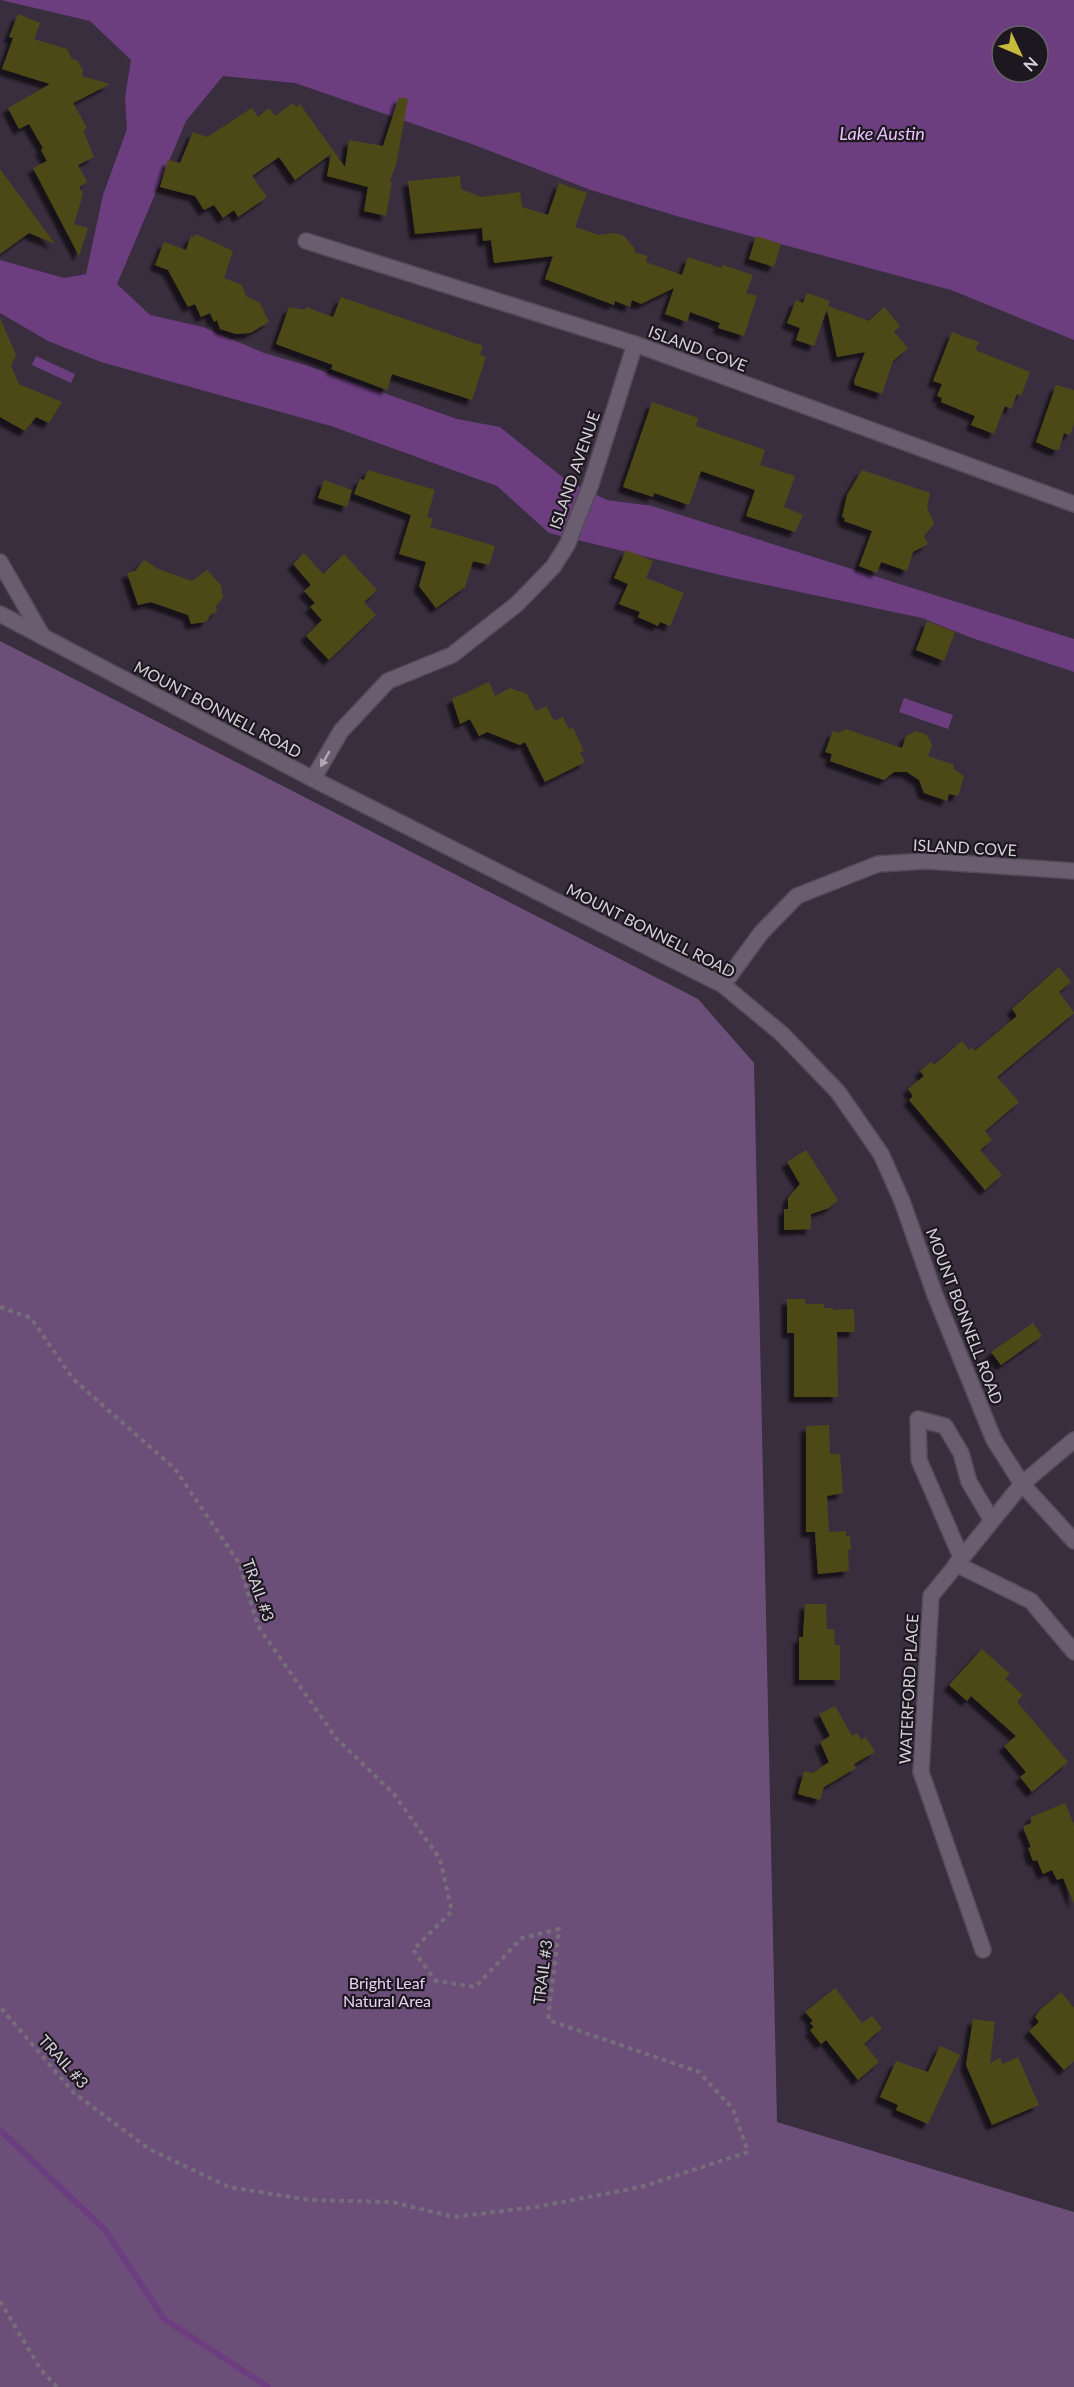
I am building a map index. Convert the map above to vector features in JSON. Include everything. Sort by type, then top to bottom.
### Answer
[{"type":"street","name":"ISLAND COVE","points":[[306,241],[635,344],[1074,504]]},
{"type":"street","name":"ISLAND AVENUE","points":[[313,779],[340,730],[388,681],[452,655],[517,604],[553,567],[567,545],[591,484],[635,344]]},
{"type":"street","points":[[0,562],[43,637]]},
{"type":"street","name":"MOUNT BONNELL ROAD","points":[[0,614],[313,779],[723,985],[782,1034],[838,1092],[881,1154],[902,1200],[935,1296],[994,1440],[1022,1484],[1074,1541]]},
{"type":"street","name":"ISLAND COVE","points":[[723,985],[761,933],[797,896],[878,864],[927,861],[1074,871]]},
{"type":"street","points":[[991,1519],[969,1482],[961,1454],[945,1426],[918,1419],[919,1460],[959,1561],[1031,1601],[1074,1652]]},
{"type":"street","name":"WATERFORD PLACE","points":[[983,1950],[921,1772],[931,1596],[991,1519],[1022,1484],[1074,1440]]},
{"type":"path","name":"TRAIL #3","points":[[0,1307],[31,1318],[73,1379],[175,1469],[238,1563],[258,1626],[336,1738],[394,1794],[441,1859],[452,1911],[413,1950],[436,1981],[476,1986],[522,1938],[559,1929],[548,2020],[699,2072],[733,2109],[748,2152],[641,2187],[536,2207],[454,2217],[392,2202],[310,2200],[229,2187],[148,2150],[74,2093],[0,2007]]},
{"type":"path","points":[[0,2301],[40,2370],[57,2387]]},
{"type":"green space","name":"Bright Leaf Natural Area","points":[[0,641],[698,999],[754,1063],[777,2122],[1074,2212],[1074,2387],[0,2387]]},
{"type":"water","name":"Lake Austin","points":[[1,0],[1074,0],[1074,340],[951,290],[680,217],[591,190],[469,143],[295,83],[223,76],[186,121],[117,284],[150,315],[203,327],[264,353],[305,365],[457,419],[500,427],[566,480],[607,500],[652,506],[1074,639],[1074,672],[972,638],[922,618],[729,577],[549,533],[497,486],[331,426],[101,362],[48,341],[0,313],[0,260],[64,278],[86,274],[103,195],[127,129],[125,97],[131,60],[90,21]]},
{"type":"water","points":[[36,356],[75,374],[71,383],[32,365]]},
{"type":"water","points":[[904,698],[953,715],[948,729],[899,712]]},
{"type":"building","points":[[18,14],[40,23],[34,39],[67,49],[72,59],[78,61],[83,71],[82,76],[110,84],[73,103],[87,128],[83,130],[94,157],[78,165],[87,182],[79,187],[83,194],[74,224],[88,228],[79,256],[33,168],[47,161],[41,150],[43,148],[29,124],[19,129],[8,108],[50,84],[2,69],[13,38],[9,37]]},
{"type":"building","points":[[399,97],[408,99],[396,165],[389,183],[392,182],[386,216],[364,211],[368,187],[327,176],[331,154],[295,180],[279,157],[252,176],[267,197],[238,217],[234,210],[223,218],[214,205],[204,210],[195,196],[160,187],[168,160],[180,163],[193,132],[207,137],[252,108],[258,117],[269,108],[275,116],[293,103],[296,107],[300,104],[345,167],[349,140],[383,146]]},
{"type":"building","points":[[0,169],[55,244],[29,233],[0,254]]},
{"type":"building","points":[[460,176],[461,189],[481,197],[520,192],[522,207],[548,215],[559,183],[587,193],[575,227],[599,235],[614,233],[624,236],[635,249],[634,252],[647,256],[646,262],[682,275],[688,257],[753,275],[746,293],[757,296],[744,336],[718,328],[720,323],[690,312],[687,322],[665,314],[674,288],[641,304],[632,300],[630,307],[615,301],[614,305],[545,279],[553,256],[494,263],[491,240],[483,241],[482,228],[415,234],[408,181]]},
{"type":"building","points":[[196,234],[233,251],[224,278],[242,285],[246,296],[260,303],[269,322],[250,333],[236,334],[220,329],[217,320],[214,322],[210,313],[201,317],[195,304],[188,307],[168,270],[155,265],[164,242],[186,250],[191,236],[194,237]]},
{"type":"building","points":[[756,236],[781,244],[774,267],[749,259]]},
{"type":"building","points":[[807,293],[830,301],[828,306],[869,321],[884,307],[900,326],[894,332],[908,348],[893,361],[882,394],[855,385],[854,381],[865,352],[837,357],[827,309],[814,346],[796,340],[800,328],[787,323],[796,300],[803,303]]},
{"type":"building","points":[[341,297],[483,346],[480,355],[486,357],[472,400],[392,374],[387,390],[331,369],[333,365],[276,344],[289,307],[305,310],[306,307],[333,317]]},
{"type":"building","points":[[0,318],[16,355],[11,366],[19,384],[62,402],[49,423],[36,417],[25,431],[0,417]]},
{"type":"building","points":[[952,332],[979,342],[975,350],[1030,372],[1021,396],[1017,394],[1011,409],[1005,406],[994,434],[971,425],[975,416],[941,402],[942,398],[937,396],[942,384],[933,381]]},
{"type":"building","points":[[1056,385],[1074,390],[1074,423],[1070,435],[1064,433],[1059,450],[1036,442]]},
{"type":"building","points":[[652,402],[698,418],[696,426],[765,450],[760,465],[795,476],[784,507],[803,515],[795,532],[746,516],[755,490],[701,471],[689,505],[654,493],[653,497],[623,487]]},
{"type":"building","points":[[368,470],[435,490],[427,517],[433,519],[430,527],[495,546],[489,565],[473,561],[465,587],[436,608],[419,586],[426,562],[399,554],[411,515],[354,494],[360,479],[364,480]]},
{"type":"building","points":[[862,470],[930,493],[927,507],[934,524],[924,536],[928,544],[913,552],[907,571],[881,562],[877,573],[859,566],[872,531],[844,521],[845,518],[842,517],[847,495]]},
{"type":"building","points":[[324,480],[352,490],[347,507],[318,498]]},
{"type":"building","points":[[626,550],[653,561],[646,578],[684,593],[670,626],[660,622],[658,626],[638,617],[640,612],[619,604],[628,584],[614,578]]},
{"type":"building","points":[[304,553],[323,574],[344,554],[377,590],[364,602],[376,615],[329,660],[306,636],[322,620],[310,607],[315,603],[304,591],[311,585],[293,564]]},
{"type":"building","points":[[144,560],[158,569],[192,581],[207,570],[221,585],[223,597],[216,606],[217,612],[211,614],[206,622],[191,624],[188,615],[151,602],[138,605],[127,573],[135,571]]},
{"type":"building","points":[[927,621],[955,632],[944,661],[916,650]]},
{"type":"building","points":[[489,682],[495,696],[510,688],[527,694],[536,711],[546,706],[554,721],[563,717],[569,729],[573,728],[584,751],[580,752],[585,762],[545,782],[525,742],[520,745],[487,732],[479,736],[470,719],[460,724],[452,699]]},
{"type":"building","points":[[846,729],[902,748],[906,736],[916,731],[927,735],[932,745],[928,756],[954,765],[953,769],[964,776],[958,796],[949,794],[947,801],[924,793],[919,780],[907,772],[894,772],[884,780],[830,761],[832,754],[825,752],[833,731],[839,733]]},
{"type":"building","points":[[1059,967],[1071,982],[1059,992],[1074,1013],[997,1077],[1019,1102],[985,1131],[992,1140],[980,1150],[1002,1175],[985,1190],[909,1100],[913,1096],[908,1089],[924,1076],[920,1071],[931,1062],[934,1065],[962,1041],[969,1050],[971,1047],[975,1051],[1017,1016],[1012,1009]]},
{"type":"building","points":[[806,1150],[838,1200],[829,1208],[811,1214],[811,1229],[784,1230],[784,1209],[788,1209],[788,1198],[800,1184],[787,1162]]},
{"type":"building","points":[[787,1299],[805,1299],[806,1304],[824,1304],[824,1308],[833,1308],[833,1310],[854,1309],[855,1332],[837,1332],[838,1397],[794,1397],[794,1333],[787,1333]]},
{"type":"building","points":[[1033,1323],[1042,1336],[1001,1365],[991,1352]]},
{"type":"building","points":[[829,1425],[830,1454],[840,1454],[843,1493],[827,1496],[829,1532],[846,1531],[846,1536],[850,1536],[851,1550],[848,1550],[849,1571],[818,1574],[815,1532],[806,1532],[806,1426]]},
{"type":"building","points":[[805,1604],[826,1604],[827,1629],[834,1629],[835,1645],[840,1645],[840,1680],[799,1680],[799,1637],[803,1637]]},
{"type":"building","points":[[982,1649],[1010,1674],[1005,1679],[1023,1695],[1017,1702],[1068,1762],[1032,1792],[1020,1777],[1026,1772],[1004,1746],[1016,1736],[971,1696],[967,1701],[949,1685]]},
{"type":"building","points":[[835,1706],[852,1736],[857,1733],[861,1740],[866,1737],[875,1752],[854,1764],[856,1768],[824,1787],[820,1800],[798,1794],[804,1771],[813,1773],[829,1762],[820,1742],[830,1736],[819,1714]]},
{"type":"building","points":[[1065,1803],[1074,1825],[1074,1904],[1063,1878],[1057,1880],[1052,1870],[1043,1874],[1037,1860],[1033,1861],[1028,1848],[1031,1847],[1024,1830],[1024,1826],[1031,1823],[1031,1817]]},
{"type":"building","points":[[835,1988],[862,2023],[872,2016],[882,2028],[864,2044],[879,2062],[858,2080],[826,2040],[821,2044],[810,2030],[814,2027],[810,2023],[813,2021],[805,2012]]},
{"type":"building","points":[[1061,1992],[1074,2008],[1074,2061],[1064,2070],[1029,2031],[1039,2022],[1035,2017],[1040,2010]]},
{"type":"building","points":[[973,2019],[995,2022],[990,2063],[1000,2058],[1003,2064],[1018,2057],[1039,2105],[992,2125],[966,2065]]},
{"type":"building","points":[[940,2046],[960,2055],[928,2124],[896,2110],[898,2105],[880,2097],[896,2061],[928,2072]]},
{"type":"waterway","points":[[0,2130],[105,2230],[164,2319],[268,2387]]}]
